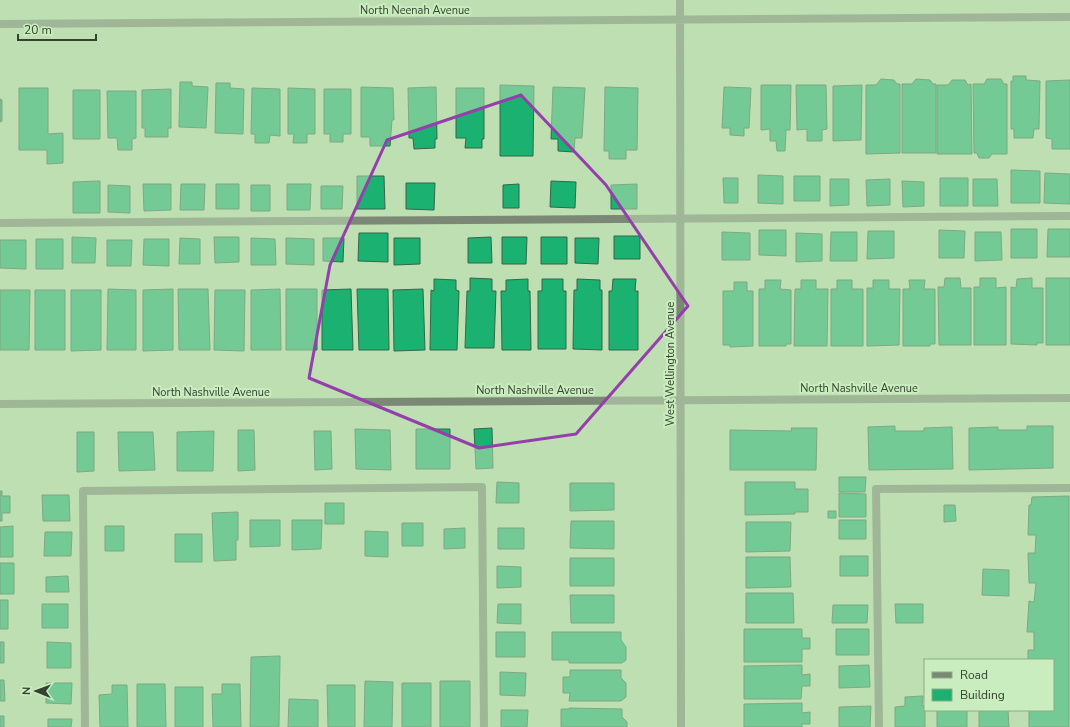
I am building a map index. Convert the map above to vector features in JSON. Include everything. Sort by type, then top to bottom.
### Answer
[{"type":"street","name":"West Wellington Avenue","points":[[680,0],[681,727]]},
{"type":"street","name":"North Neenah Avenue","points":[[0,24],[1070,17]]},
{"type":"street","points":[[0,223],[1070,216]]},
{"type":"street","name":"North Nashville Avenue","points":[[0,404],[1070,398]]},
{"type":"street","points":[[85,727],[83,491],[482,487],[484,727]]},
{"type":"street","points":[[879,727],[876,488],[1070,488]]},
{"type":"highlighted area","points":[[521,95],[606,185],[688,306],[576,434],[479,448],[309,378],[330,265],[387,140]]},
{"type":"building","points":[[1013,76],[1026,76],[1026,80],[1040,81],[1039,129],[1034,129],[1033,138],[1014,138],[1014,129],[1011,129],[1011,81],[1013,81]]},
{"type":"building","points":[[881,79],[894,80],[897,84],[900,84],[900,153],[866,154],[866,85],[876,85]]},
{"type":"building","points":[[916,79],[930,80],[933,84],[936,84],[936,153],[902,153],[902,84],[912,84]]},
{"type":"building","points":[[987,79],[1001,79],[1004,84],[1007,84],[1007,154],[992,154],[989,158],[979,158],[977,153],[974,153],[973,84],[984,84]]},
{"type":"building","points":[[952,80],[965,80],[968,85],[971,84],[972,154],[937,154],[937,85],[948,85]]},
{"type":"building","points":[[1070,80],[1070,149],[1052,149],[1052,139],[1046,138],[1046,81]]},
{"type":"building","points":[[180,82],[192,82],[192,86],[208,87],[206,128],[179,127]]},
{"type":"building","points":[[216,83],[230,83],[230,88],[244,89],[243,134],[215,133]]},
{"type":"building","points":[[500,85],[534,86],[533,156],[500,156]]},
{"type":"building","points":[[761,85],[791,85],[790,130],[786,130],[785,151],[777,151],[776,141],[770,141],[770,129],[761,130]]},
{"type":"building","points":[[796,85],[826,85],[827,129],[822,130],[822,141],[807,141],[807,129],[797,130]]},
{"type":"building","points":[[862,85],[861,140],[833,141],[833,86]]},
{"type":"building","points":[[361,87],[393,88],[394,120],[392,120],[390,146],[370,146],[370,137],[361,137]]},
{"type":"building","points":[[436,87],[437,139],[435,139],[435,148],[414,149],[413,138],[409,138],[408,88]]},
{"type":"building","points":[[553,87],[585,88],[582,138],[575,138],[574,152],[558,151],[558,139],[551,139]]},
{"type":"building","points":[[605,87],[638,88],[637,150],[626,150],[626,159],[609,159],[609,151],[604,151]]},
{"type":"building","points":[[724,87],[751,88],[749,128],[744,128],[744,136],[730,135],[730,128],[722,128]]},
{"type":"building","points":[[19,88],[48,88],[48,134],[63,133],[63,163],[47,164],[47,150],[19,150]]},
{"type":"building","points":[[252,88],[280,89],[280,136],[270,135],[269,143],[255,143],[255,134],[251,134]]},
{"type":"building","points":[[288,88],[315,89],[315,134],[307,134],[307,143],[293,143],[294,134],[288,134]]},
{"type":"building","points":[[456,88],[484,88],[484,139],[482,139],[482,148],[465,148],[466,138],[456,138]]},
{"type":"building","points":[[171,89],[171,128],[168,128],[168,137],[145,137],[145,128],[142,128],[142,90]]},
{"type":"building","points":[[324,89],[351,89],[351,134],[343,134],[343,142],[330,142],[330,134],[324,134]]},
{"type":"building","points":[[73,90],[100,90],[100,139],[73,139]]},
{"type":"building","points":[[107,91],[136,91],[136,138],[132,139],[132,150],[118,150],[117,138],[108,138]]},
{"type":"building","points":[[0,99],[2,100],[2,121],[0,122]]},
{"type":"building","points":[[1011,170],[1040,171],[1040,203],[1011,203]]},
{"type":"building","points":[[1045,173],[1070,174],[1070,204],[1044,203]]},
{"type":"building","points":[[758,175],[783,176],[783,204],[758,203]]},
{"type":"building","points":[[357,176],[384,176],[385,209],[357,209]]},
{"type":"building","points":[[794,176],[820,176],[820,201],[794,201]]},
{"type":"building","points":[[723,178],[738,178],[738,203],[724,203]]},
{"type":"building","points":[[940,178],[968,178],[968,206],[940,206]]},
{"type":"building","points":[[830,179],[849,179],[849,205],[830,206]]},
{"type":"building","points":[[890,179],[890,205],[867,206],[866,180]]},
{"type":"building","points":[[973,179],[997,179],[998,206],[973,206]]},
{"type":"building","points":[[100,181],[100,213],[73,213],[73,182]]},
{"type":"building","points":[[551,181],[576,182],[575,208],[550,207]]},
{"type":"building","points":[[902,181],[924,182],[924,206],[903,207]]},
{"type":"building","points":[[406,183],[435,183],[434,210],[406,209]]},
{"type":"building","points":[[143,184],[171,184],[171,210],[144,211]]},
{"type":"building","points":[[181,184],[205,184],[204,210],[180,210]]},
{"type":"building","points":[[216,184],[239,184],[239,209],[216,209]]},
{"type":"building","points":[[287,184],[311,184],[310,210],[287,210]]},
{"type":"building","points":[[519,184],[519,208],[503,208],[503,185]]},
{"type":"building","points":[[637,184],[637,209],[611,209],[611,185]]},
{"type":"building","points":[[108,185],[130,186],[130,213],[108,212]]},
{"type":"building","points":[[251,185],[270,185],[270,211],[251,211]]},
{"type":"building","points":[[321,186],[343,186],[342,209],[321,209]]},
{"type":"building","points":[[1011,229],[1037,229],[1037,258],[1011,258]]},
{"type":"building","points":[[1048,229],[1070,229],[1070,257],[1047,257]]},
{"type":"building","points":[[759,230],[786,230],[786,256],[759,255]]},
{"type":"building","points":[[939,230],[965,231],[964,258],[939,258]]},
{"type":"building","points":[[868,231],[894,231],[894,258],[867,259]]},
{"type":"building","points":[[722,232],[750,233],[750,260],[722,260]]},
{"type":"building","points":[[831,232],[857,232],[857,261],[830,261]]},
{"type":"building","points":[[975,232],[1001,232],[1002,260],[975,261]]},
{"type":"building","points":[[359,233],[388,233],[388,262],[358,261]]},
{"type":"building","points":[[796,233],[822,234],[822,261],[796,262]]},
{"type":"building","points":[[614,236],[640,236],[640,259],[614,259]]},
{"type":"building","points":[[72,237],[96,238],[95,263],[72,263]]},
{"type":"building","points":[[214,237],[239,237],[239,262],[215,263]]},
{"type":"building","points":[[491,237],[492,263],[468,263],[468,238]]},
{"type":"building","points":[[502,237],[527,237],[526,264],[502,264]]},
{"type":"building","points":[[541,237],[567,237],[567,264],[541,264]]},
{"type":"building","points":[[180,238],[200,239],[200,264],[179,264]]},
{"type":"building","points":[[251,238],[275,239],[276,265],[251,265]]},
{"type":"building","points":[[286,238],[314,239],[314,265],[286,264]]},
{"type":"building","points":[[323,238],[344,238],[343,262],[323,261]]},
{"type":"building","points":[[394,238],[420,238],[420,264],[394,265]]},
{"type":"building","points":[[575,238],[599,238],[598,264],[575,263]]},
{"type":"building","points":[[36,239],[63,239],[63,269],[36,269]]},
{"type":"building","points":[[144,239],[169,239],[169,266],[143,265]]},
{"type":"building","points":[[0,240],[26,240],[26,269],[0,268]]},
{"type":"building","points":[[107,240],[132,240],[131,266],[107,266]]},
{"type":"building","points":[[470,278],[492,279],[492,291],[496,291],[494,348],[465,348],[467,291],[470,291]]},
{"type":"building","points":[[945,278],[960,278],[961,288],[971,288],[971,345],[939,345],[938,287],[944,287]]},
{"type":"building","points":[[980,278],[996,278],[996,288],[1006,287],[1006,345],[974,345],[974,287],[980,287]]},
{"type":"building","points":[[1032,278],[1032,288],[1043,288],[1043,343],[1037,343],[1037,345],[1011,344],[1011,287],[1016,288],[1017,279]]},
{"type":"building","points":[[1046,278],[1070,278],[1070,345],[1046,345]]},
{"type":"building","points":[[434,279],[456,280],[456,290],[459,291],[457,350],[430,350],[431,290],[434,291]]},
{"type":"building","points":[[528,279],[528,291],[530,291],[531,350],[502,350],[501,291],[506,291],[506,280]]},
{"type":"building","points":[[542,279],[563,279],[563,291],[566,291],[566,349],[538,349],[538,291],[542,291]]},
{"type":"building","points":[[577,279],[600,280],[600,290],[602,290],[602,350],[573,349],[574,290],[577,290]]},
{"type":"building","points":[[613,279],[636,279],[635,291],[638,291],[638,350],[609,350],[609,291],[612,291]]},
{"type":"building","points":[[765,280],[781,280],[780,289],[791,290],[791,344],[786,344],[786,346],[759,346],[759,289],[765,289]]},
{"type":"building","points":[[801,280],[816,280],[816,289],[828,289],[827,346],[794,346],[795,289],[801,289]]},
{"type":"building","points":[[837,280],[852,280],[852,289],[863,289],[863,346],[831,346],[831,289],[837,289]]},
{"type":"building","points":[[873,280],[889,280],[889,289],[900,289],[899,345],[867,346],[867,288],[873,288]]},
{"type":"building","points":[[909,280],[925,280],[924,289],[935,289],[935,344],[930,344],[930,346],[903,346],[903,289],[910,289]]},
{"type":"building","points":[[734,282],[747,282],[747,291],[753,291],[753,346],[730,347],[730,345],[723,345],[723,291],[734,291]]},
{"type":"building","points":[[108,289],[136,290],[136,350],[107,350]]},
{"type":"building","points":[[173,289],[173,350],[143,351],[143,290]]},
{"type":"building","points":[[178,289],[208,289],[210,350],[179,350]]},
{"type":"building","points":[[280,289],[281,350],[251,350],[251,290]]},
{"type":"building","points":[[286,289],[317,289],[317,350],[286,350]]},
{"type":"building","points":[[351,289],[353,350],[322,350],[322,290]]},
{"type":"building","points":[[357,289],[388,289],[389,350],[359,350]]},
{"type":"building","points":[[423,289],[425,350],[394,351],[393,290]]},
{"type":"building","points":[[0,290],[30,290],[29,350],[0,350]]},
{"type":"building","points":[[35,290],[65,290],[65,350],[35,350]]},
{"type":"building","points":[[71,290],[101,290],[101,350],[71,351]]},
{"type":"building","points":[[215,290],[245,290],[244,351],[214,350]]},
{"type":"building","points":[[895,426],[895,431],[924,431],[924,428],[952,427],[953,469],[869,470],[868,427]]},
{"type":"building","points":[[1027,426],[1053,426],[1053,468],[969,470],[969,428],[998,427],[998,430],[1027,430]]},
{"type":"building","points":[[492,428],[493,468],[476,469],[474,429]]},
{"type":"building","points":[[791,428],[817,428],[816,470],[730,470],[730,430],[792,431]]},
{"type":"building","points":[[355,429],[390,430],[391,470],[356,469]]},
{"type":"building","points":[[416,429],[450,429],[450,469],[416,469]]},
{"type":"building","points":[[238,430],[254,430],[255,470],[238,471]]},
{"type":"building","points":[[214,431],[213,471],[177,471],[177,432]]},
{"type":"building","points":[[314,431],[331,431],[332,469],[315,470]]},
{"type":"building","points":[[77,432],[94,432],[94,471],[77,472]]},
{"type":"building","points":[[118,432],[153,432],[155,470],[119,471]]},
{"type":"building","points":[[839,477],[866,477],[865,492],[839,492]]},
{"type":"building","points":[[497,482],[519,483],[519,503],[496,503]]},
{"type":"building","points":[[745,482],[795,482],[795,489],[808,489],[808,512],[795,512],[795,514],[745,515]]},
{"type":"building","points":[[570,483],[614,483],[614,510],[570,511]]},
{"type":"building","points":[[0,491],[2,491],[2,496],[10,496],[10,513],[2,513],[2,521],[0,521]]},
{"type":"building","points":[[839,493],[866,494],[866,517],[839,517]]},
{"type":"building","points":[[42,495],[69,495],[70,521],[43,521]]},
{"type":"building","points":[[1069,496],[1069,727],[1029,727],[1029,711],[1054,711],[1054,659],[1028,659],[1028,650],[1034,650],[1034,632],[1027,632],[1029,601],[1034,602],[1036,583],[1029,583],[1028,553],[1035,553],[1036,535],[1028,535],[1029,505],[1031,505],[1032,497]]},
{"type":"building","points":[[325,503],[344,503],[344,524],[325,524]]},
{"type":"building","points":[[944,505],[955,505],[956,521],[944,522]]},
{"type":"building","points":[[828,511],[836,511],[836,518],[828,518]]},
{"type":"building","points":[[238,512],[236,560],[214,561],[212,513]]},
{"type":"building","points":[[250,520],[280,520],[280,546],[250,547]]},
{"type":"building","points":[[292,520],[322,520],[321,549],[292,550]]},
{"type":"building","points":[[839,520],[866,520],[866,539],[839,539]]},
{"type":"building","points":[[571,521],[614,521],[614,549],[570,548]]},
{"type":"building","points":[[746,522],[791,522],[790,551],[746,552]]},
{"type":"building","points":[[402,523],[423,523],[423,546],[402,546]]},
{"type":"building","points":[[13,526],[13,557],[0,557],[0,527]]},
{"type":"building","points":[[105,526],[124,526],[124,551],[105,551]]},
{"type":"building","points":[[465,528],[465,548],[444,549],[444,529]]},
{"type":"building","points":[[498,528],[524,528],[524,549],[498,549]]},
{"type":"building","points":[[365,531],[388,532],[388,557],[365,556]]},
{"type":"building","points":[[45,532],[72,532],[71,556],[44,556]]},
{"type":"building","points":[[175,534],[202,534],[202,562],[175,562]]},
{"type":"building","points":[[840,556],[868,556],[868,576],[840,576]]},
{"type":"building","points":[[746,557],[790,557],[791,587],[746,588]]},
{"type":"building","points":[[570,558],[614,558],[614,586],[570,586]]},
{"type":"building","points":[[0,563],[14,563],[14,594],[0,594]]},
{"type":"building","points":[[497,566],[521,567],[521,587],[497,588]]},
{"type":"building","points":[[983,569],[1009,570],[1009,596],[982,595]]},
{"type":"building","points":[[68,576],[69,592],[46,592],[46,577]]},
{"type":"building","points":[[746,593],[793,593],[794,623],[746,623]]},
{"type":"building","points":[[570,595],[614,595],[614,623],[571,623]]},
{"type":"building","points":[[0,600],[8,600],[8,629],[0,629]]},
{"type":"building","points":[[42,604],[68,604],[68,628],[42,628]]},
{"type":"building","points":[[498,604],[521,604],[521,624],[497,623]]},
{"type":"building","points":[[895,604],[923,604],[923,623],[896,623]]},
{"type":"building","points":[[833,605],[868,605],[867,623],[832,623]]},
{"type":"building","points":[[744,629],[802,629],[802,638],[810,638],[810,649],[802,649],[802,662],[744,662]]},
{"type":"building","points":[[836,629],[869,629],[869,655],[836,655]]},
{"type":"building","points":[[496,632],[525,632],[525,657],[496,657]]},
{"type":"building","points":[[552,632],[621,632],[621,640],[626,647],[626,660],[622,663],[569,663],[569,660],[552,660]]},
{"type":"building","points":[[0,642],[4,642],[4,663],[0,663]]},
{"type":"building","points":[[47,642],[71,643],[71,668],[47,668]]},
{"type":"building","points":[[280,656],[279,727],[250,727],[251,657]]},
{"type":"building","points":[[802,665],[802,675],[810,674],[810,686],[802,686],[801,699],[744,699],[744,666]]},
{"type":"building","points":[[869,665],[870,687],[839,688],[839,666]]},
{"type":"building","points":[[570,670],[621,670],[621,678],[626,683],[626,697],[621,701],[569,701],[570,693],[563,693],[563,677],[570,677]]},
{"type":"building","points":[[500,672],[526,673],[525,696],[500,695]]},
{"type":"building","points":[[0,680],[4,680],[5,701],[0,701]]},
{"type":"building","points":[[365,681],[393,682],[392,727],[364,727]]},
{"type":"building","points":[[440,681],[470,681],[470,727],[440,727]]},
{"type":"building","points":[[46,683],[72,683],[71,704],[46,703]]},
{"type":"building","points":[[402,683],[431,683],[431,727],[402,727]]},
{"type":"building","points":[[137,684],[165,684],[166,727],[137,727]]},
{"type":"building","points":[[222,684],[240,684],[241,727],[213,727],[212,694],[222,694]]},
{"type":"building","points":[[112,685],[127,685],[128,727],[100,727],[99,695],[112,694]]},
{"type":"building","points":[[327,685],[355,685],[355,727],[328,727]]},
{"type":"building","points":[[175,687],[203,687],[203,727],[175,727]]},
{"type":"building","points":[[923,696],[922,706],[924,706],[925,711],[925,727],[895,727],[895,707],[905,706],[905,697]]},
{"type":"building","points":[[289,699],[318,700],[318,727],[288,727]]},
{"type":"building","points":[[802,703],[802,713],[810,712],[810,724],[802,724],[802,727],[744,727],[744,704]]},
{"type":"building","points":[[871,706],[870,727],[839,727],[839,707]]},
{"type":"building","points":[[561,709],[622,709],[622,717],[627,722],[627,727],[561,727]]},
{"type":"building","points":[[501,710],[528,710],[527,727],[501,727]]},
{"type":"building","points":[[937,711],[967,711],[967,727],[937,727]]},
{"type":"building","points":[[979,711],[1008,711],[1009,727],[979,727]]},
{"type":"building","points":[[0,716],[4,716],[4,727],[0,727]]},
{"type":"building","points":[[48,719],[72,719],[71,727],[48,727]]}]
